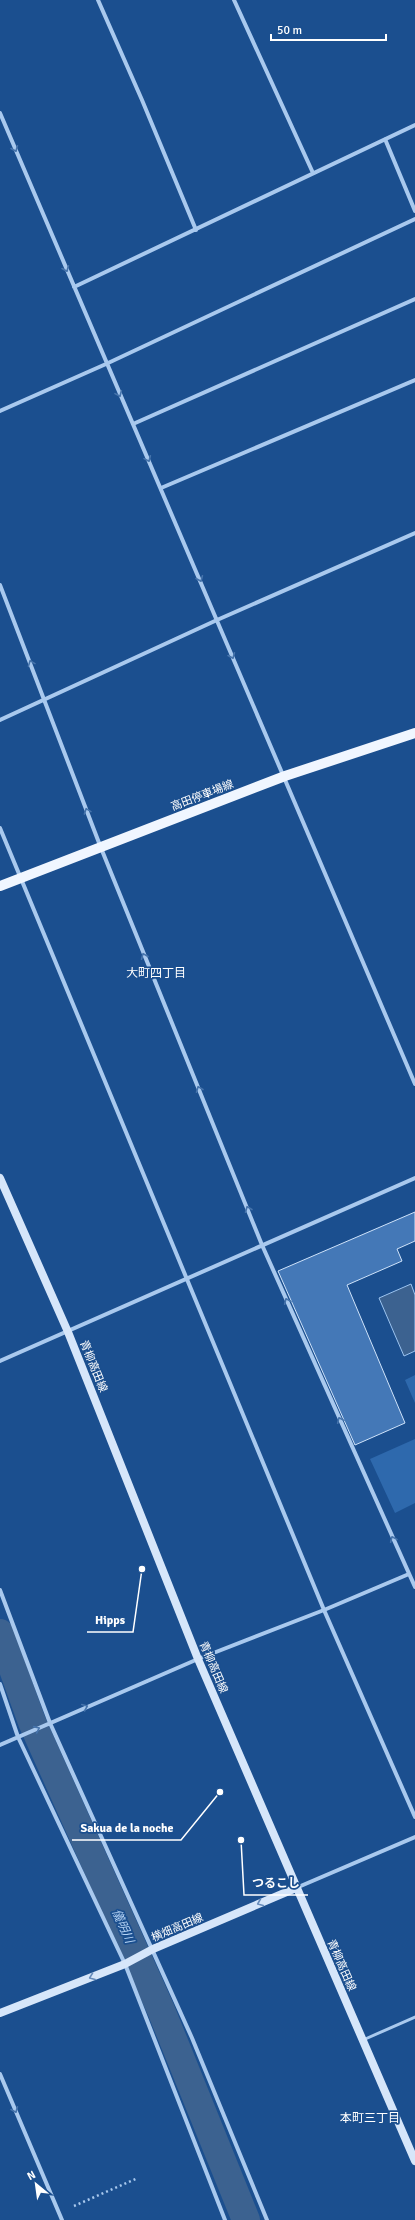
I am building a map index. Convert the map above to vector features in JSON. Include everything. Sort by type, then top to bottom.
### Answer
[{"type":"main road","name":"高田停車場線","points":[[0,886],[285,776],[415,733]]},
{"type":"main road","name":"青柳高田線","points":[[0,1178],[68,1332],[198,1659],[415,2161]]},
{"type":"main road","name":"横畑高田線","points":[[0,2013],[127,1963],[153,1949],[296,1888]]},
{"type":"street","points":[[98,0],[142,100],[196,230]]},
{"type":"street","points":[[234,0],[313,173]]},
{"type":"street","points":[[0,113],[106,364],[285,776],[415,1084]]},
{"type":"street","points":[[74,287],[415,125]]},
{"type":"street","points":[[385,139],[415,211]]},
{"type":"street","points":[[0,411],[106,364],[415,219]]},
{"type":"street","points":[[133,424],[415,299]]},
{"type":"street","points":[[161,488],[415,380]]},
{"type":"street","points":[[0,720],[217,620],[415,533]]},
{"type":"street","points":[[0,585],[45,699],[100,848],[262,1245],[415,1587]]},
{"type":"street","points":[[0,828],[324,1610],[415,1817]]},
{"type":"street","points":[[0,1361],[415,1178]]},
{"type":"street","points":[[0,1745],[198,1659],[324,1610],[409,1574]]},
{"type":"street","points":[[0,1590],[50,1723],[192,2038],[267,2220]]},
{"type":"street","points":[[0,1684],[18,1737],[127,1963],[225,2220]]},
{"type":"street","points":[[296,1888],[415,1837]]},
{"type":"street","points":[[0,2074],[62,2220]]},
{"type":"lane","points":[[363,2040],[415,2017]]},
{"type":"path","points":[[74,2206],[138,2178]]},
{"type":"shaded area","points":[[411,1284],[415,1295],[415,1351],[404,1356],[379,1298]]},
{"type":"shaded area","points":[[415,1375],[415,1403],[405,1380]]},
{"type":"shaded area","points":[[415,1439],[415,1503],[395,1513],[370,1459]]},
{"type":"building","points":[[415,1212],[415,1241],[397,1249],[402,1261],[347,1285],[405,1423],[355,1445],[278,1271]]},
{"type":"waterway","name":"儀明川","points":[[0,1633],[32,1722],[161,2010],[246,2220]]},
{"type":"place","name":"Hipps","points":[[142,1569]]},
{"type":"place","name":"Sakua de la noche","points":[[220,1792]]},
{"type":"place","name":"つるこし","points":[[241,1840]]},
{"type":"district","name":"大町四丁目","points":[[156,973]]},
{"type":"district","name":"本町三丁目","points":[[370,2118]]}]
